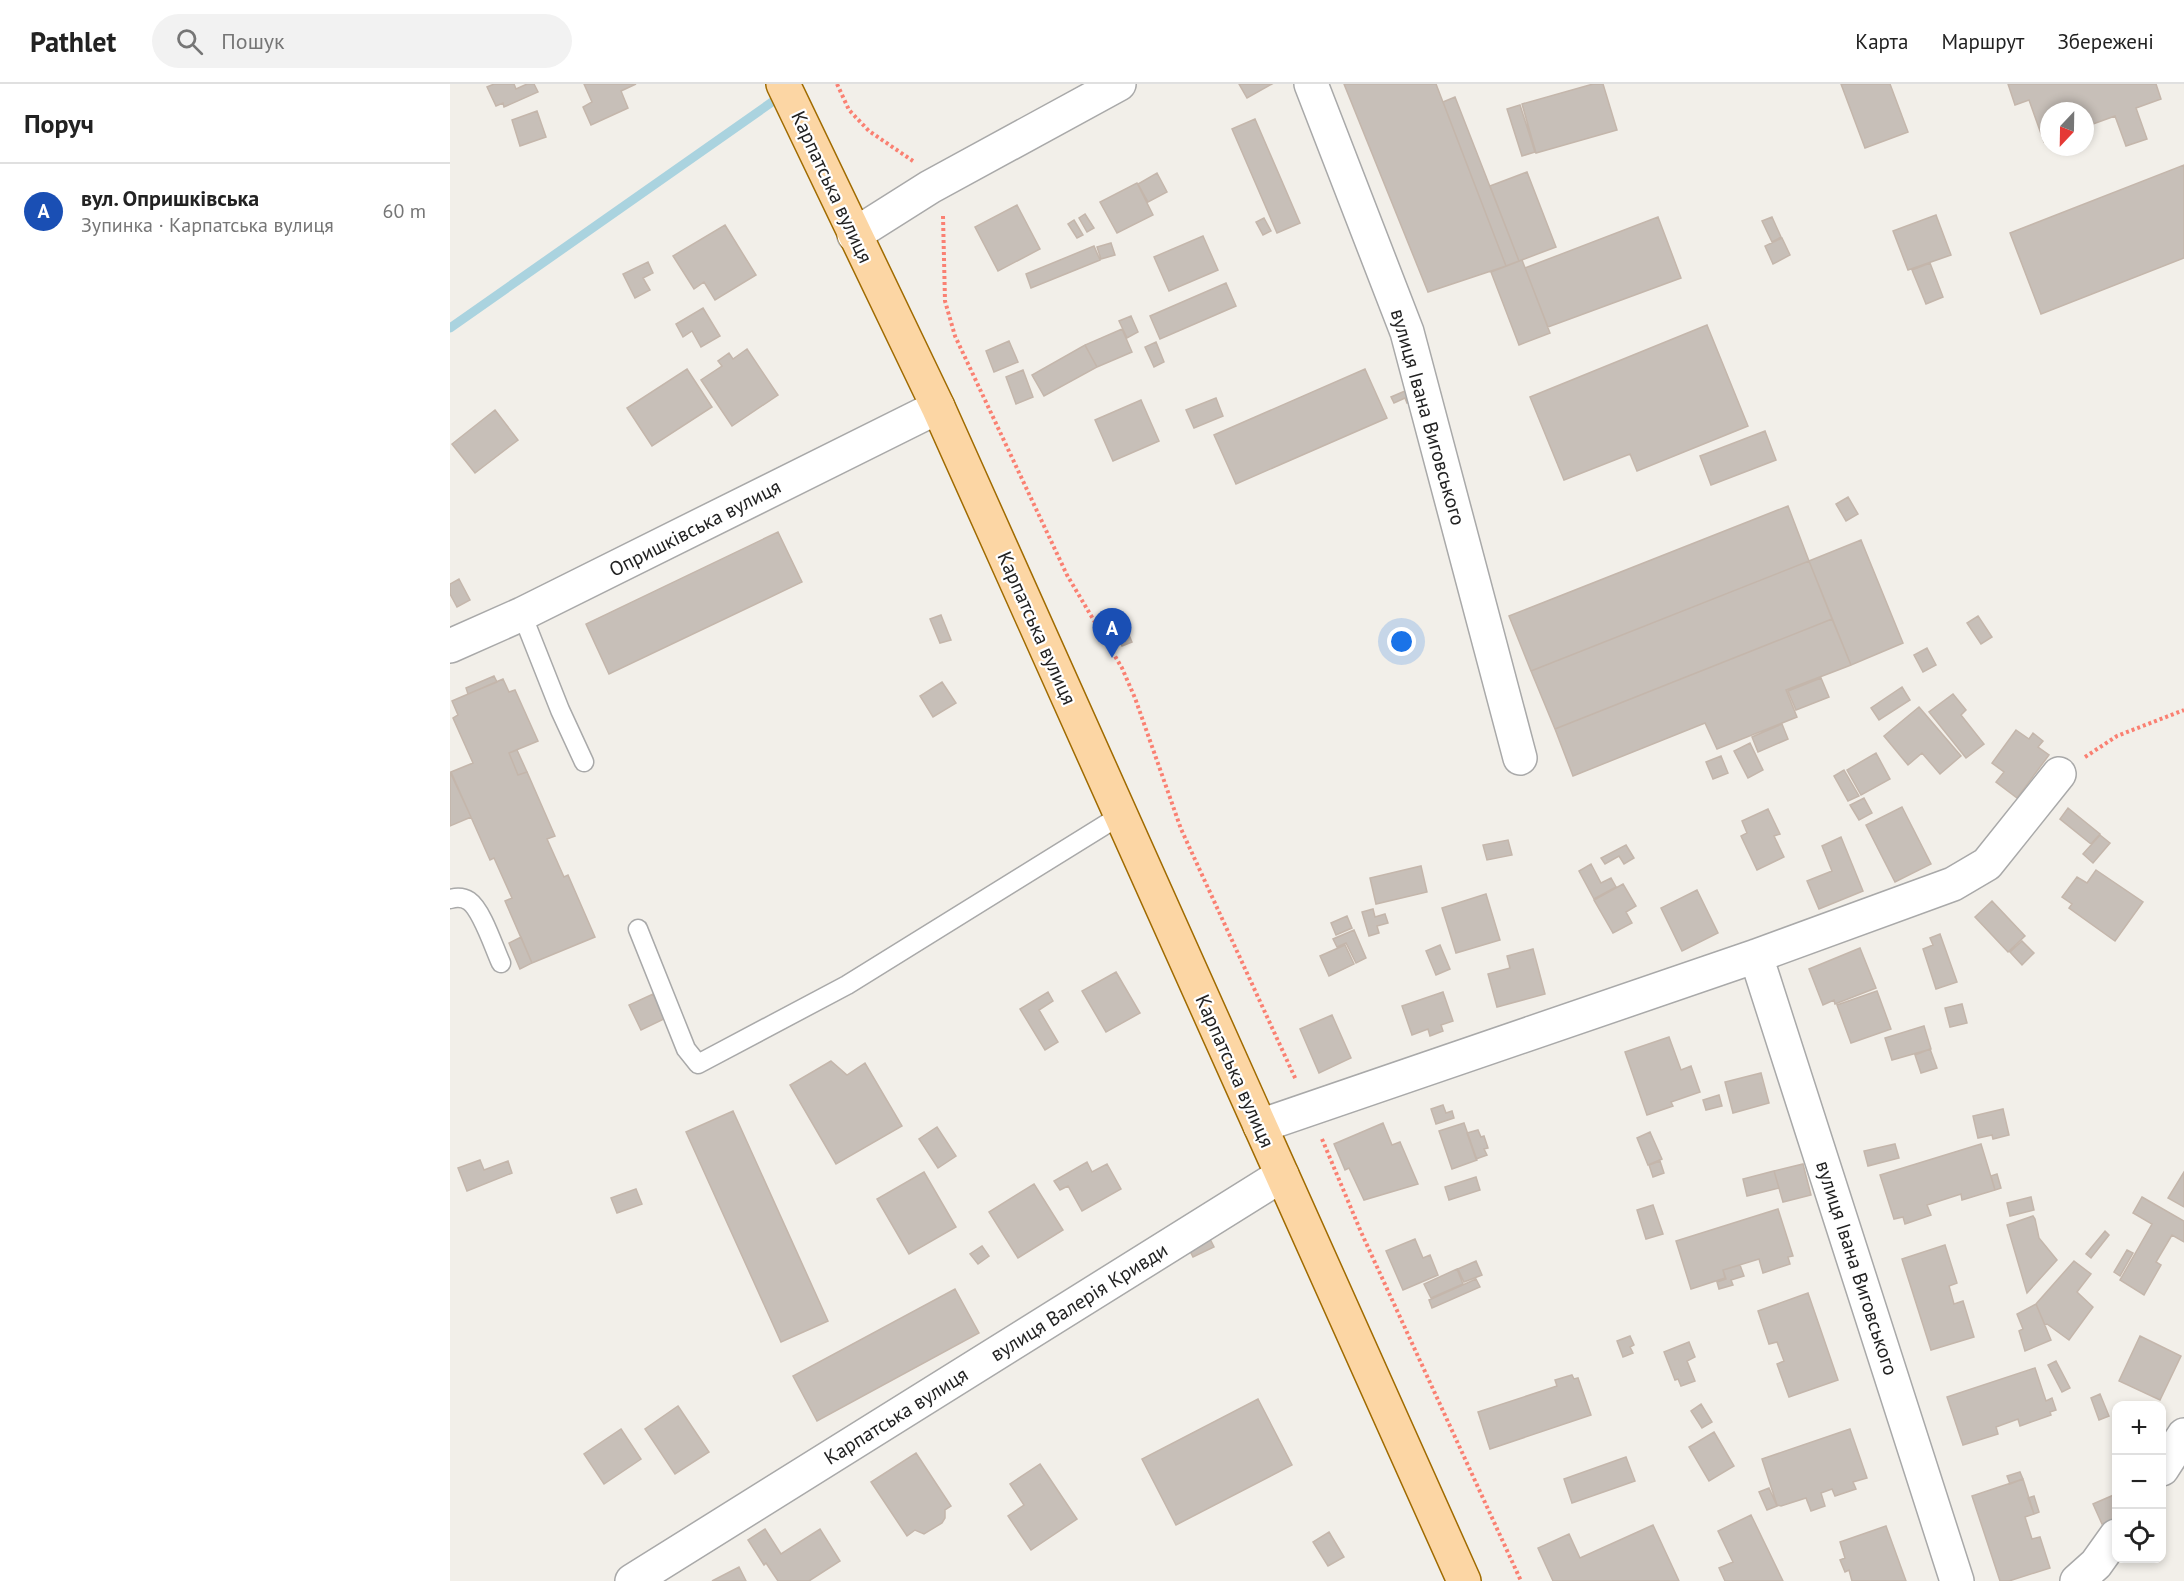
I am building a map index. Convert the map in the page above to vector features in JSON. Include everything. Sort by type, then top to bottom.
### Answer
[{"type":"main road","name":"Карпатська вулиця","points":[[783,84],[938,407],[1464,1581]]},
{"type":"street","points":[[854,235],[930,187],[1119,84]]},
{"type":"street","name":"вулиця Івана Виговського","points":[[1311,84],[1407,332],[1520,758]]},
{"type":"street","name":"Опришківська вулиця","points":[[450,646],[522,614],[938,407]]},
{"type":"street","points":[[1260,1126],[1756,956],[1953,884],[1988,864],[2059,774]]},
{"type":"street","name":"вулиця Івана Виговського","points":[[1756,956],[1957,1581]]},
{"type":"street","name":"вулиця Валерія Кривди","points":[[632,1581],[1281,1175]]},
{"type":"street","points":[[2166,1463],[2184,1435]]},
{"type":"street","points":[[2077,1581],[2096,1564],[2112,1542]]},
{"type":"lane","points":[[522,614],[560,710],[584,762]]},
{"type":"lane","points":[[638,929],[686,1048],[698,1064],[847,985],[1120,815]]},
{"type":"lane","points":[[450,898],[459,897],[470,902],[478,911],[501,963]]},
{"type":"path","points":[[838,86],[849,110],[869,131],[919,164],[942,209],[945,301],[955,336],[1068,574],[1122,668],[1135,698],[1180,829],[1309,1109],[1361,1232],[1521,1581]]},
{"type":"path","points":[[2059,774],[2118,736],[2184,710]]},
{"type":"building","points":[[494,84],[514,84],[516,89],[527,84],[534,84],[538,92],[504,107],[503,103],[496,106],[487,87]]},
{"type":"building","points":[[584,84],[636,84],[621,91],[628,108],[591,125],[583,107],[592,102]]},
{"type":"building","points":[[1239,84],[1272,84],[1247,98]]},
{"type":"building","points":[[1344,84],[1436,84],[1506,266],[1428,292]]},
{"type":"building","points":[[1593,84],[1603,84],[1617,130],[1536,153],[1522,104]]},
{"type":"building","points":[[1841,84],[1890,84],[1908,132],[1865,148]]},
{"type":"building","points":[[2008,84],[2156,84],[2161,99],[2136,108],[2147,139],[2126,146],[2115,116],[2094,124],[2094,102],[2040,102],[2040,131],[2029,100],[2015,105]]},
{"type":"building","points":[[1455,97],[1519,261],[1506,266],[1443,102]]},
{"type":"building","points":[[1520,105],[1535,152],[1522,156],[1507,109]]},
{"type":"building","points":[[537,111],[546,137],[520,146],[512,120]]},
{"type":"building","points":[[1255,119],[1300,223],[1277,233],[1232,129]]},
{"type":"building","points":[[2184,165],[2184,258],[2041,314],[2010,233]]},
{"type":"building","points":[[1527,172],[1556,247],[1519,261],[1490,186]]},
{"type":"building","points":[[1157,173],[1167,192],[1148,202],[1138,184]]},
{"type":"building","points":[[1137,183],[1153,215],[1117,233],[1100,202]]},
{"type":"building","points":[[1017,205],[1040,249],[998,271],[975,227]]},
{"type":"building","points":[[1085,214],[1094,228],[1087,232],[1079,218]]},
{"type":"building","points":[[1936,215],[1951,255],[1908,270],[1893,231]]},
{"type":"building","points":[[1658,217],[1681,278],[1548,327],[1525,268]]},
{"type":"building","points":[[1772,217],[1781,237],[1772,242],[1762,221]]},
{"type":"building","points":[[1264,218],[1271,231],[1263,235],[1256,222]]},
{"type":"building","points":[[1074,220],[1083,235],[1077,238],[1068,224]]},
{"type":"building","points":[[725,225],[756,275],[715,300],[704,282],[694,289],[673,256]]},
{"type":"building","points":[[1203,236],[1218,270],[1169,291],[1154,257]]},
{"type":"building","points":[[1782,238],[1790,255],[1773,264],[1765,246]]},
{"type":"building","points":[[1111,243],[1115,255],[1101,259],[1097,247]]},
{"type":"building","points":[[1094,246],[1100,260],[1031,288],[1026,274]]},
{"type":"building","points":[[1522,260],[1550,333],[1519,345],[1491,272]]},
{"type":"building","points":[[648,262],[653,273],[643,278],[650,290],[635,298],[623,274]]},
{"type":"building","points":[[1930,263],[1943,297],[1926,304],[1912,270]]},
{"type":"building","points":[[1226,283],[1236,306],[1160,339],[1150,316]]},
{"type":"building","points":[[703,308],[720,336],[701,347],[692,331],[683,337],[676,324]]},
{"type":"building","points":[[1131,316],[1138,332],[1127,338],[1119,321]]},
{"type":"building","points":[[1707,325],[1748,426],[1637,471],[1630,454],[1564,480],[1530,397]]},
{"type":"building","points":[[1122,329],[1132,352],[1097,367],[1085,345]]},
{"type":"building","points":[[1009,341],[1018,362],[994,372],[986,351]]},
{"type":"building","points":[[1156,342],[1164,362],[1154,367],[1145,347]]},
{"type":"building","points":[[1085,345],[1097,367],[1044,396],[1032,375]]},
{"type":"building","points":[[747,349],[778,395],[732,426],[701,380],[722,366],[718,361],[729,353],[733,359]]},
{"type":"building","points":[[687,369],[712,407],[652,446],[627,408]]},
{"type":"building","points":[[1365,369],[1387,418],[1236,484],[1214,435]]},
{"type":"building","points":[[1023,370],[1033,397],[1016,404],[1006,377]]},
{"type":"building","points":[[1412,388],[1416,399],[1407,403],[1405,398],[1394,403],[1391,397]]},
{"type":"building","points":[[1216,398],[1223,416],[1194,428],[1186,410]]},
{"type":"building","points":[[1141,400],[1159,441],[1113,461],[1095,420]]},
{"type":"building","points":[[495,410],[518,440],[475,473],[452,444]]},
{"type":"building","points":[[1765,431],[1776,460],[1711,485],[1700,456]]},
{"type":"building","points":[[1848,497],[1858,514],[1846,521],[1836,504]]},
{"type":"building","points":[[1788,506],[1809,561],[1531,671],[1509,616]]},
{"type":"building","points":[[778,532],[802,582],[609,674],[586,624]]},
{"type":"building","points":[[1861,540],[1903,643],[1851,665],[1809,561]]},
{"type":"building","points":[[1809,561],[1832,619],[1555,729],[1531,671]]},
{"type":"building","points":[[459,579],[470,600],[457,607],[450,594],[450,584]]},
{"type":"building","points":[[941,615],[951,640],[940,643],[930,619]]},
{"type":"building","points":[[1978,616],[1992,637],[1981,644],[1967,623]]},
{"type":"building","points":[[1832,619],[1851,665],[1786,690],[1797,717],[1717,749],[1705,723],[1573,776],[1555,729]]},
{"type":"building","points":[[1123,621],[1132,642],[1122,646],[1117,636],[1110,640],[1105,628]]},
{"type":"building","points":[[1927,648],[1936,665],[1923,672],[1914,655]]},
{"type":"building","points":[[494,676],[497,682],[468,694],[466,688]]},
{"type":"building","points":[[1821,678],[1829,697],[1796,710],[1788,691]]},
{"type":"building","points":[[503,679],[509,692],[515,690],[538,741],[509,753],[518,775],[527,772],[555,836],[547,839],[564,877],[568,875],[595,937],[532,963],[505,901],[512,898],[494,858],[490,860],[451,772],[473,763],[453,718],[458,715],[452,701]]},
{"type":"building","points":[[942,682],[956,703],[933,717],[920,696]]},
{"type":"building","points":[[1902,687],[1910,700],[1879,720],[1871,708]]},
{"type":"building","points":[[1953,694],[1966,710],[1961,715],[1984,744],[1966,758],[1929,712]]},
{"type":"building","points":[[1919,707],[1961,756],[1940,774],[1922,753],[1908,765],[1884,736]]},
{"type":"building","points":[[1782,724],[1788,739],[1758,752],[1752,737]]},
{"type":"building","points":[[2016,730],[2029,739],[2033,733],[2043,741],[2038,747],[2049,755],[2017,798],[1996,782],[2004,772],[1992,763]]},
{"type":"building","points":[[1750,743],[1763,770],[1748,778],[1734,751]]},
{"type":"building","points":[[517,750],[527,772],[518,775],[509,753]]},
{"type":"building","points":[[1876,753],[1890,779],[1861,795],[1847,770]]},
{"type":"building","points":[[1721,756],[1728,773],[1713,779],[1706,762]]},
{"type":"building","points":[[1844,770],[1859,796],[1848,801],[1834,776]]},
{"type":"building","points":[[450,772],[471,817],[450,826]]},
{"type":"building","points":[[1864,798],[1872,813],[1859,820],[1850,805]]},
{"type":"building","points":[[1902,807],[1931,864],[1895,882],[1866,825]]},
{"type":"building","points":[[2068,808],[2100,834],[2091,844],[2060,819]]},
{"type":"building","points":[[1768,809],[1780,834],[1774,836],[1784,857],[1757,870],[1741,836],[1747,833],[1742,821]]},
{"type":"building","points":[[2100,835],[2110,843],[2093,863],[2083,854]]},
{"type":"building","points":[[1841,837],[1863,891],[1819,909],[1807,881],[1832,871],[1822,846]]},
{"type":"building","points":[[1508,840],[1512,855],[1487,860],[1483,845]]},
{"type":"building","points":[[1626,845],[1634,858],[1624,864],[1619,856],[1605,864],[1601,858]]},
{"type":"building","points":[[1591,864],[1601,883],[1611,878],[1616,887],[1594,899],[1579,871]]},
{"type":"building","points":[[1421,866],[1427,892],[1376,904],[1370,878]]},
{"type":"building","points":[[2096,870],[2143,902],[2115,941],[2069,908],[2072,904],[2062,897],[2077,877],[2087,883]]},
{"type":"building","points":[[1623,884],[1636,906],[1626,912],[1632,923],[1613,933],[1594,900]]},
{"type":"building","points":[[1697,890],[1718,933],[1682,951],[1661,908]]},
{"type":"building","points":[[1486,894],[1500,940],[1456,953],[1442,908]]},
{"type":"building","points":[[1992,901],[2025,936],[2008,952],[1975,917]]},
{"type":"building","points":[[1373,909],[1375,917],[1385,914],[1388,923],[1377,926],[1379,933],[1369,936],[1362,912]]},
{"type":"building","points":[[1347,916],[1352,928],[1336,935],[1331,923]]},
{"type":"building","points":[[1354,930],[1366,958],[1356,963],[1346,943],[1337,947],[1333,939]]},
{"type":"building","points":[[1940,934],[1957,982],[1936,989],[1923,949],[1933,945],[1930,938]]},
{"type":"building","points":[[521,937],[532,963],[520,969],[509,943]]},
{"type":"building","points":[[2022,941],[2034,953],[2022,965],[2010,952]]},
{"type":"building","points":[[1345,945],[1354,964],[1329,976],[1320,956]]},
{"type":"building","points":[[1440,945],[1450,969],[1436,975],[1426,951]]},
{"type":"building","points":[[1860,948],[1876,988],[1835,1004],[1834,1000],[1823,1005],[1809,969]]},
{"type":"building","points":[[1533,949],[1545,994],[1497,1007],[1488,974],[1510,968],[1507,956]]},
{"type":"building","points":[[1116,972],[1140,1013],[1106,1032],[1082,991]]},
{"type":"building","points":[[1877,991],[1891,1029],[1851,1043],[1837,1005]]},
{"type":"building","points":[[1048,992],[1053,1001],[1039,1010],[1058,1042],[1045,1050],[1020,1009]]},
{"type":"building","points":[[1443,992],[1453,1021],[1441,1025],[1443,1031],[1430,1036],[1428,1029],[1412,1035],[1402,1006]]},
{"type":"building","points":[[653,994],[664,1019],[641,1030],[629,1005]]},
{"type":"building","points":[[1962,1004],[1967,1023],[1950,1027],[1945,1008]]},
{"type":"building","points":[[1332,1015],[1351,1058],[1319,1073],[1300,1029]]},
{"type":"building","points":[[1924,1026],[1931,1049],[1892,1060],[1885,1038]]},
{"type":"building","points":[[1669,1037],[1681,1070],[1691,1066],[1700,1092],[1671,1102],[1673,1106],[1647,1115],[1625,1052]]},
{"type":"building","points":[[1930,1049],[1937,1068],[1921,1073],[1915,1055]]},
{"type":"building","points":[[831,1061],[847,1075],[865,1063],[902,1126],[836,1164],[790,1085]]},
{"type":"building","points":[[1761,1073],[1769,1103],[1733,1113],[1725,1082]]},
{"type":"building","points":[[1719,1095],[1722,1106],[1706,1110],[1703,1100]]},
{"type":"building","points":[[1443,1105],[1446,1113],[1452,1111],[1454,1118],[1436,1124],[1431,1109]]},
{"type":"building","points":[[2003,1109],[2009,1135],[1993,1139],[1992,1135],[1978,1138],[1973,1116]]},
{"type":"building","points":[[733,1111],[828,1321],[781,1342],[686,1132]]},
{"type":"building","points":[[1383,1123],[1392,1145],[1400,1142],[1418,1184],[1364,1200],[1349,1168],[1345,1170],[1334,1144]]},
{"type":"building","points":[[1464,1123],[1477,1160],[1452,1169],[1439,1131]]},
{"type":"building","points":[[937,1127],[956,1156],[938,1168],[919,1139]]},
{"type":"building","points":[[1478,1130],[1481,1137],[1484,1136],[1488,1148],[1484,1149],[1487,1155],[1476,1159],[1467,1133]]},
{"type":"building","points":[[1650,1132],[1662,1159],[1648,1165],[1637,1138]]},
{"type":"building","points":[[1895,1144],[1899,1158],[1868,1166],[1864,1151]]},
{"type":"building","points":[[1981,1144],[1995,1190],[1962,1200],[1961,1194],[1927,1205],[1931,1215],[1905,1224],[1903,1217],[1894,1219],[1880,1175]]},
{"type":"building","points":[[480,1160],[484,1170],[508,1161],[512,1173],[467,1191],[458,1168]]},
{"type":"building","points":[[1660,1161],[1664,1173],[1653,1177],[1649,1165]]},
{"type":"building","points":[[1087,1162],[1092,1172],[1107,1164],[1121,1189],[1082,1211],[1068,1186],[1060,1190],[1054,1181]]},
{"type":"building","points":[[1803,1164],[1811,1195],[1783,1202],[1774,1171]]},
{"type":"building","points":[[1774,1171],[1779,1188],[1747,1196],[1743,1179]]},
{"type":"building","points":[[924,1172],[956,1227],[909,1254],[877,1199]]},
{"type":"building","points":[[2184,1172],[2184,1207],[2168,1198]]},
{"type":"building","points":[[1997,1174],[2001,1188],[1995,1190],[1991,1176]]},
{"type":"building","points":[[1476,1177],[1480,1190],[1449,1200],[1445,1187]]},
{"type":"building","points":[[1034,1184],[1063,1230],[1018,1258],[989,1212]]},
{"type":"building","points":[[636,1189],[642,1204],[617,1213],[611,1198]]},
{"type":"building","points":[[2031,1197],[2034,1210],[2010,1216],[2007,1203]]},
{"type":"building","points":[[2142,1197],[2184,1221],[2184,1242],[2172,1235],[2156,1262],[2161,1265],[2144,1295],[2120,1280],[2152,1224],[2133,1213]]},
{"type":"building","points":[[1653,1205],[1663,1234],[1646,1239],[1637,1210]]},
{"type":"building","points":[[1778,1209],[1793,1256],[1788,1257],[1790,1264],[1763,1273],[1759,1259],[1723,1270],[1725,1278],[1691,1289],[1676,1241]]},
{"type":"building","points":[[2033,1216],[2039,1238],[2057,1260],[2027,1293],[2007,1225]]},
{"type":"building","points":[[2105,1231],[2109,1235],[2091,1258],[2086,1254]]},
{"type":"building","points":[[1207,1233],[1214,1247],[1193,1257],[1186,1243]]},
{"type":"building","points":[[1415,1239],[1423,1258],[1430,1255],[1438,1275],[1403,1290],[1386,1251]]},
{"type":"building","points":[[1945,1245],[1957,1283],[1949,1286],[1954,1304],[1963,1301],[1974,1337],[1931,1350],[1902,1259]]},
{"type":"building","points":[[982,1246],[989,1256],[978,1264],[970,1254]]},
{"type":"building","points":[[2127,1250],[2133,1253],[2120,1276],[2114,1272]]},
{"type":"building","points":[[1476,1261],[1482,1275],[1464,1282],[1458,1269]]},
{"type":"building","points":[[2074,1261],[2091,1274],[2077,1292],[2093,1307],[2069,1340],[2047,1324],[2045,1325],[2036,1304]]},
{"type":"building","points":[[1740,1265],[1744,1276],[1731,1280],[1733,1285],[1719,1289],[1717,1282],[1726,1279],[1723,1270]]},
{"type":"building","points":[[1457,1269],[1463,1284],[1431,1298],[1424,1284]]},
{"type":"building","points":[[1476,1279],[1480,1287],[1432,1308],[1429,1300]]},
{"type":"building","points":[[955,1289],[979,1333],[817,1421],[793,1376]]},
{"type":"building","points":[[1808,1293],[1838,1380],[1789,1397],[1777,1364],[1784,1361],[1777,1342],[1769,1344],[1758,1311]]},
{"type":"building","points":[[2036,1304],[2051,1340],[2025,1351],[2019,1331],[2023,1329],[2017,1314]]},
{"type":"building","points":[[1630,1336],[1634,1345],[1630,1347],[1633,1353],[1623,1357],[1617,1341]]},
{"type":"building","points":[[2140,1336],[2181,1356],[2160,1400],[2119,1381]]},
{"type":"building","points":[[1689,1342],[1695,1357],[1687,1361],[1695,1381],[1681,1386],[1678,1379],[1675,1380],[1664,1352]]},
{"type":"building","points":[[2056,1361],[2070,1388],[2062,1392],[2048,1365]]},
{"type":"building","points":[[2035,1368],[2046,1401],[2052,1398],[2056,1410],[2050,1412],[2051,1415],[2020,1426],[2018,1419],[1996,1427],[1998,1434],[1963,1445],[1947,1397]]},
{"type":"building","points":[[1572,1375],[1574,1379],[1578,1378],[1591,1415],[1490,1449],[1478,1412],[1557,1386],[1555,1380]]},
{"type":"building","points":[[2100,1394],[2109,1416],[2099,1420],[2091,1398]]},
{"type":"building","points":[[1258,1399],[1292,1465],[1176,1525],[1142,1459]]},
{"type":"building","points":[[1701,1404],[1712,1422],[1702,1428],[1691,1411]]},
{"type":"building","points":[[678,1406],[709,1452],[675,1474],[645,1429]]},
{"type":"building","points":[[621,1429],[641,1459],[604,1484],[584,1454]]},
{"type":"building","points":[[1850,1429],[1867,1478],[1853,1482],[1856,1489],[1835,1496],[1832,1489],[1821,1493],[1825,1506],[1811,1511],[1806,1498],[1781,1506],[1777,1505],[1762,1459]]},
{"type":"building","points":[[1714,1432],[1734,1466],[1709,1481],[1689,1447]]},
{"type":"building","points":[[916,1453],[951,1506],[945,1510],[942,1523],[924,1534],[915,1530],[907,1536],[871,1482]]},
{"type":"building","points":[[1626,1457],[1635,1481],[1572,1503],[1564,1479]]},
{"type":"building","points":[[1040,1464],[1077,1519],[1031,1550],[1008,1516],[1024,1505],[1010,1484]]},
{"type":"building","points":[[2020,1472],[2023,1479],[2010,1484],[2007,1476]]},
{"type":"building","points":[[2023,1479],[2034,1514],[2025,1517],[2032,1539],[2040,1537],[2050,1568],[2009,1581],[2000,1581],[1972,1496]]},
{"type":"building","points":[[1769,1488],[1777,1506],[1767,1510],[1759,1492]]},
{"type":"building","points":[[2034,1496],[2039,1512],[2034,1514],[2028,1498]]},
{"type":"building","points":[[2112,1496],[2112,1520],[2102,1524],[2093,1504]]},
{"type":"building","points":[[1751,1515],[1783,1581],[1725,1581],[1719,1568],[1733,1562],[1718,1531]]},
{"type":"building","points":[[1653,1525],[1679,1581],[1553,1581],[1538,1548],[1569,1534],[1580,1558]]},
{"type":"building","points":[[1886,1526],[1906,1581],[1852,1581],[1849,1570],[1845,1572],[1840,1560],[1845,1558],[1840,1542]]},
{"type":"building","points":[[765,1529],[781,1554],[820,1529],[840,1561],[809,1581],[778,1581],[766,1563],[764,1565],[748,1540]]},
{"type":"building","points":[[1329,1532],[1344,1557],[1328,1566],[1313,1542]]},
{"type":"building","points":[[739,1567],[746,1581],[712,1581]]},
{"type":"waterway","points":[[450,328],[782,95]]},
{"type":"place","name":"вул. Опришківська","points":[[1112,658]]}]
